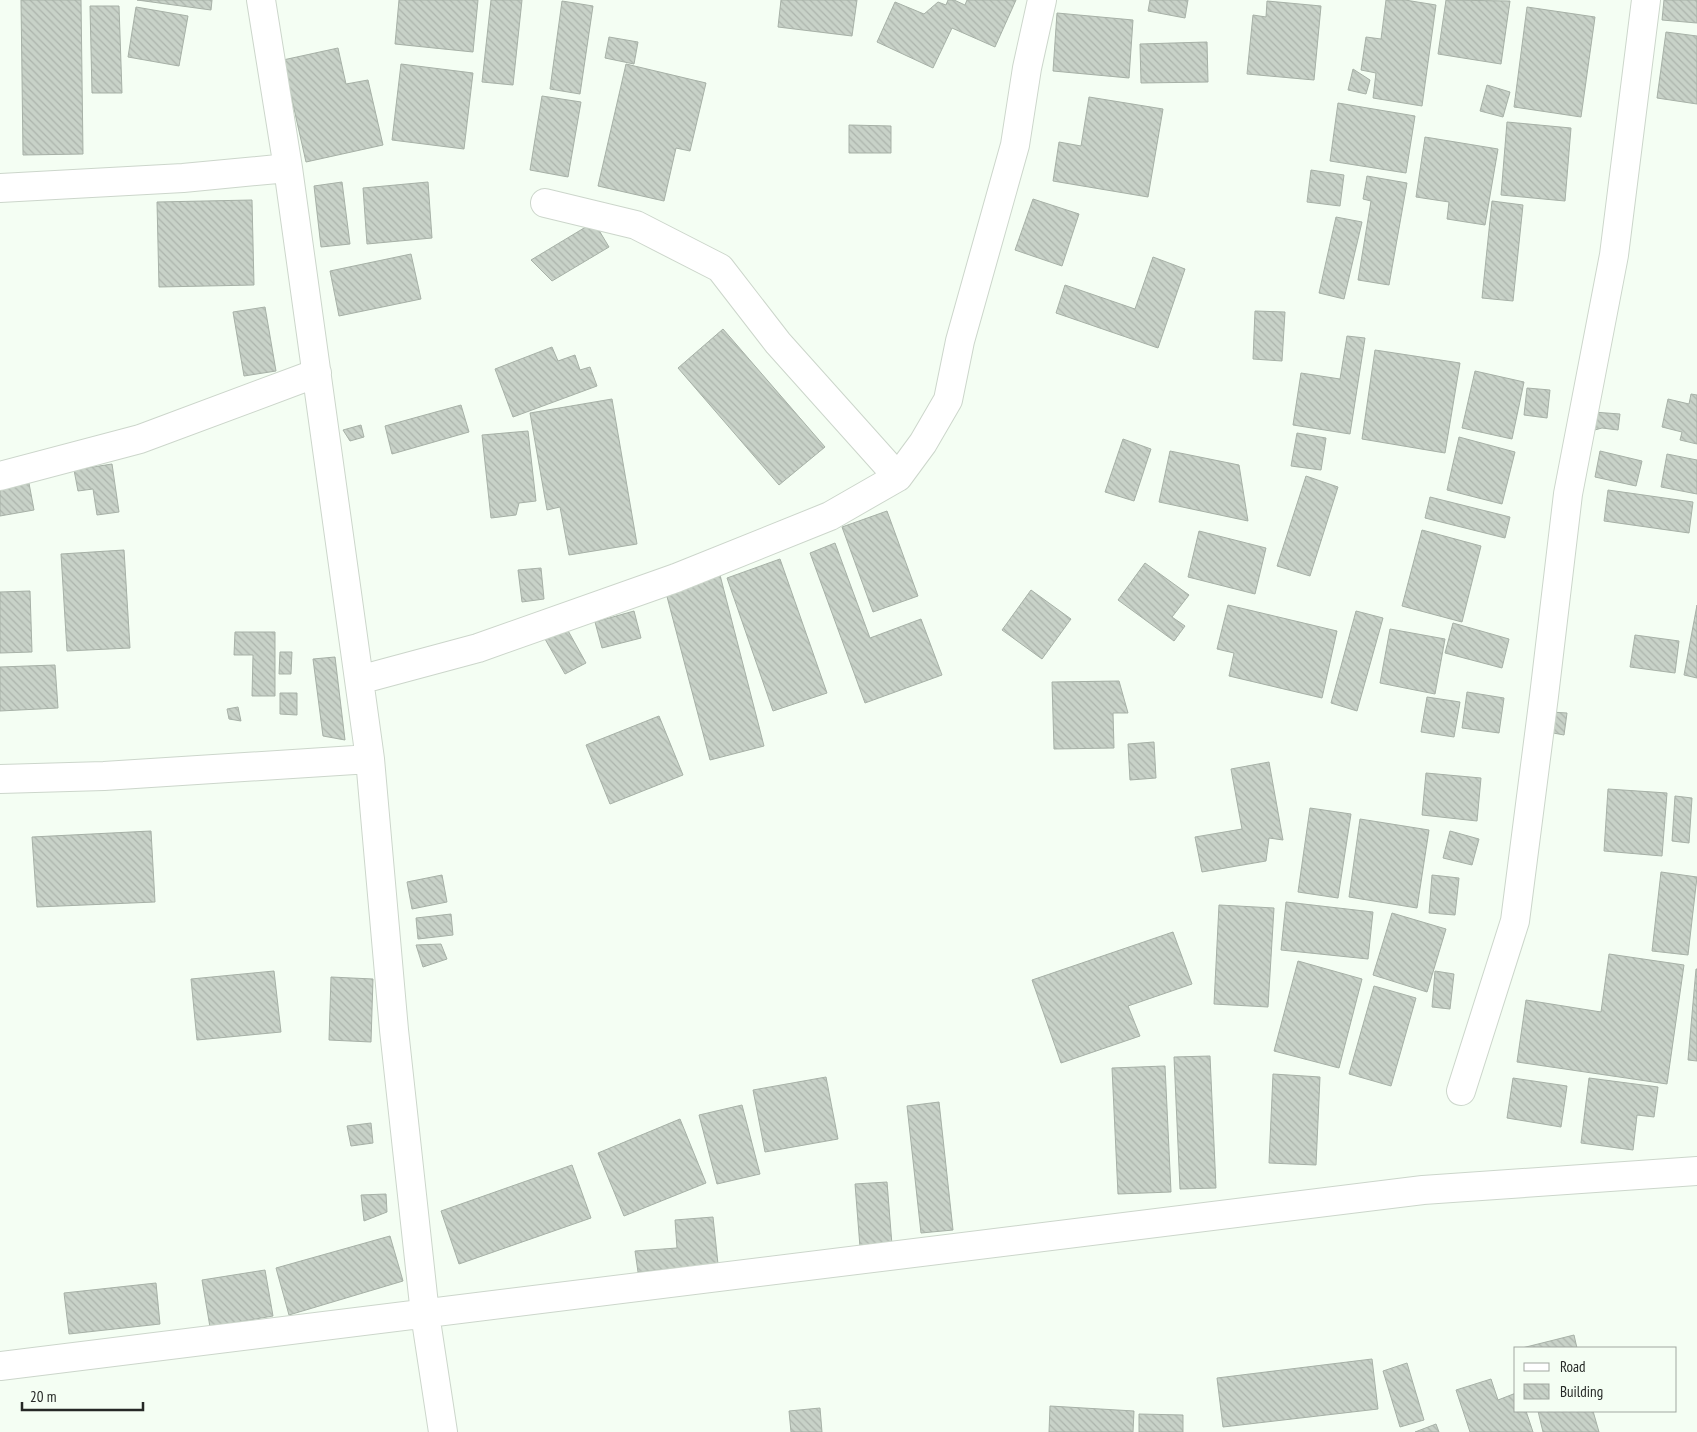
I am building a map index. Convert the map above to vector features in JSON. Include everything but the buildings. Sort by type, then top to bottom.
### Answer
[{"type":"street","points":[[261,0],[288,168],[370,759],[394,1030],[425,1314],[443,1432]]},
{"type":"street","points":[[359,680],[478,648],[676,578],[830,516],[898,477],[923,443],[948,400],[960,341],[1015,145],[1026,68],[1042,0]]},
{"type":"street","points":[[1461,1091],[1515,921],[1568,494],[1614,255],[1646,0]]},
{"type":"street","points":[[0,188],[183,178],[288,168]]},
{"type":"street","points":[[545,203],[636,224],[720,268],[778,343],[898,477]]},
{"type":"street","points":[[0,476],[140,439],[317,373]]},
{"type":"street","points":[[0,779],[104,776],[370,759]]},
{"type":"street","points":[[0,1366],[1423,1190],[1697,1170]]}]
